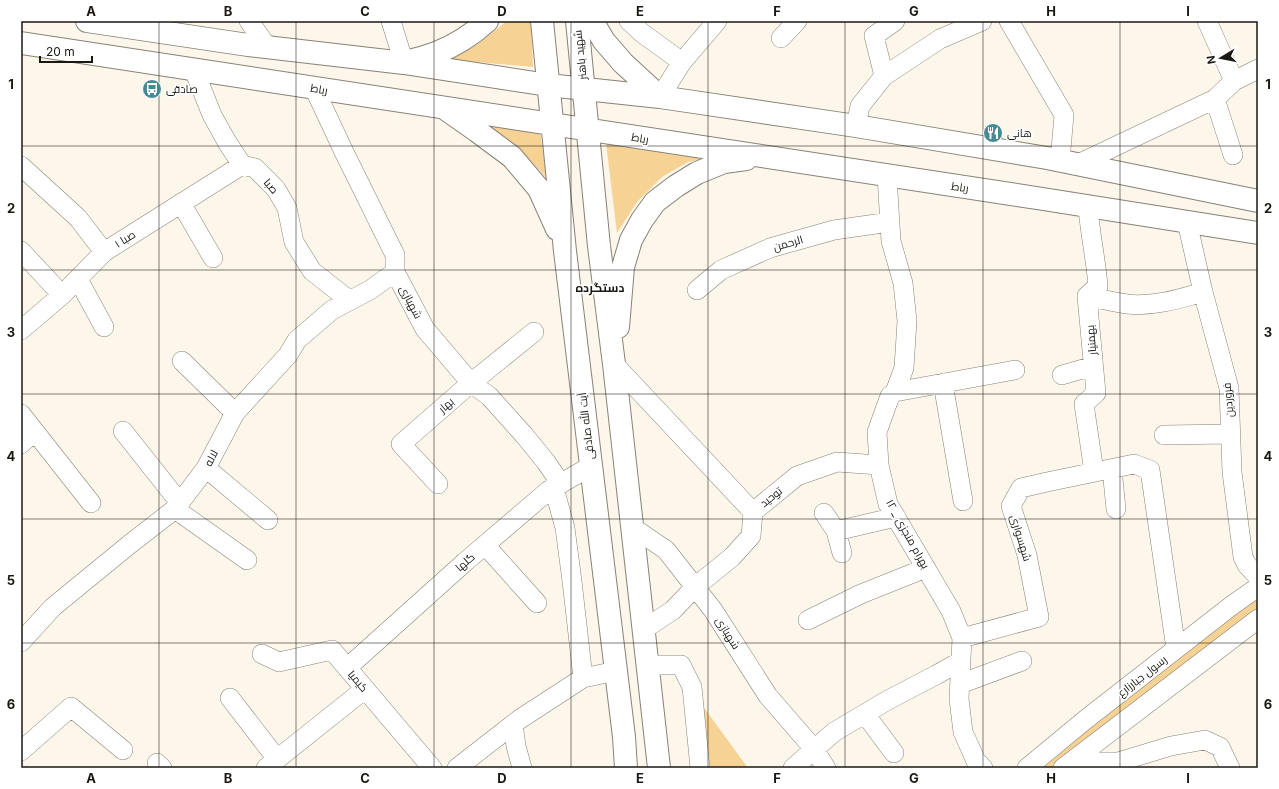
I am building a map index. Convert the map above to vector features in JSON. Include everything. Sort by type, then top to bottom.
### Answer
[{"type":"main road","points":[[87,21],[268,48],[404,63],[548,85],[660,97],[856,126],[1069,162],[1258,201]]},
{"type":"main road","points":[[404,63],[448,48],[487,21]]},
{"type":"main road","points":[[542,21],[548,85]]},
{"type":"main road","name":"شهید باهنر","points":[[577,21],[584,89]]},
{"type":"main road","points":[[592,21],[604,41],[623,63],[660,97]]},
{"type":"main road","name":"رباط","points":[[21,43],[1258,233]]},
{"type":"main road","name":"آیت الله صادقی","points":[[548,85],[565,246],[616,671],[626,768]]},
{"type":"main road","points":[[584,89],[599,246],[614,364],[658,768]]},
{"type":"main road","points":[[442,108],[477,131],[512,157],[539,189],[565,246]]},
{"type":"main road","points":[[614,364],[623,267],[631,240],[642,220],[656,202],[676,186],[697,173],[724,162],[764,157]]},
{"type":"main road","points":[[616,671],[647,665]]},
{"type":"street","points":[[249,21],[268,48]]},
{"type":"street","points":[[391,21],[404,63]]},
{"type":"street","points":[[629,21],[642,33],[682,62]]},
{"type":"street","points":[[660,97],[682,62],[717,21]]},
{"type":"street","points":[[781,38],[797,21]]},
{"type":"street","points":[[884,76],[874,36],[895,21]]},
{"type":"street","points":[[856,126],[860,106],[884,76],[940,39],[982,21]]},
{"type":"street","points":[[1009,21],[1064,115],[1069,162],[1215,99],[1234,82],[1258,69]]},
{"type":"street","points":[[1207,21],[1234,82]]},
{"type":"street","points":[[194,70],[212,115],[242,165]]},
{"type":"street","name":"شهبازی","points":[[314,88],[348,162],[395,255],[395,272],[425,328],[471,383],[489,396],[524,435],[546,462],[558,486],[572,580],[583,678]]},
{"type":"street","points":[[1215,99],[1233,155]]},
{"type":"street","name":"صبا ۱","points":[[21,330],[62,296],[104,252],[242,165]]},
{"type":"street","name":"صبا","points":[[242,165],[255,168],[276,189],[287,208],[294,242],[312,271],[349,300]]},
{"type":"street","points":[[21,166],[78,218],[104,252]]},
{"type":"street","name":"۱۲ _ بهرام منجزی","points":[[887,176],[891,241],[903,283],[908,321],[904,368],[895,392],[890,396],[877,432],[879,465],[888,504],[951,611],[962,638],[960,699],[964,732],[976,761],[983,768]]},
{"type":"street","points":[[182,203],[213,258]]},
{"type":"street","points":[[1087,296],[1098,286],[1088,207]]},
{"type":"street","name":"الرحمن","points":[[697,290],[721,270],[770,248],[834,230],[890,222]]},
{"type":"street","name":"فروردین","points":[[1187,222],[1229,388],[1230,434],[1234,486],[1243,557],[1247,565],[1258,577]]},
{"type":"street","points":[[21,251],[62,296]]},
{"type":"street","name":"لاله","points":[[21,642],[53,607],[178,506],[206,468],[235,413],[288,355],[297,340],[332,310],[370,290],[395,272]]},
{"type":"street","points":[[78,279],[104,327]]},
{"type":"street","points":[[1087,296],[1129,304],[1154,303],[1179,299],[1204,292]]},
{"type":"street","name":"بهمنیار","points":[[1087,296],[1096,393],[1084,404],[1094,472]]},
{"type":"street","name":"بهار","points":[[438,484],[401,444],[471,383],[534,332]]},
{"type":"street","points":[[182,361],[235,413]]},
{"type":"street","points":[[614,364],[753,512]]},
{"type":"street","points":[[1062,375],[1093,366]]},
{"type":"street","points":[[895,392],[1015,370]]},
{"type":"street","points":[[943,383],[963,501]]},
{"type":"street","points":[[21,414],[27,438],[91,503]]},
{"type":"street","points":[[123,431],[178,506],[247,560]]},
{"type":"street","points":[[1164,435],[1230,434]]},
{"type":"street","name":"توحید","points":[[643,630],[673,610],[695,587],[732,557],[751,536],[753,512],[797,476],[837,462],[879,465]]},
{"type":"street","name":"شهسواری","points":[[962,638],[1039,617],[1027,555],[1012,506],[1021,488],[1134,464],[1150,470],[1176,648]]},
{"type":"street","name":"گلها","points":[[347,668],[485,545],[548,492],[591,466]]},
{"type":"street","points":[[206,468],[268,520]]},
{"type":"street","points":[[1112,469],[1116,509]]},
{"type":"street","points":[[824,513],[836,531],[842,553]]},
{"type":"street","points":[[836,531],[896,517]]},
{"type":"street","name":"شهبازی","points":[[632,527],[666,550],[713,610],[768,696],[814,749],[826,768]]},
{"type":"street","points":[[485,545],[537,603]]},
{"type":"street","points":[[808,620],[861,594],[926,568]]},
{"type":"street","name":"رسول جبارزارع","points":[[1027,768],[1176,648],[1258,586]]},
{"type":"street","points":[[1067,765],[1258,619]]},
{"type":"street","name":"کیمیا","points":[[262,654],[279,662],[332,650],[432,768]]},
{"type":"street","points":[[793,768],[834,732],[888,700],[961,661]]},
{"type":"street","points":[[960,684],[1022,661]]},
{"type":"street","points":[[647,665],[681,664],[692,687],[700,768]]},
{"type":"street","points":[[457,768],[513,724],[583,678],[616,671]]},
{"type":"street","points":[[230,698],[272,764],[365,689]]},
{"type":"street","points":[[21,751],[71,707],[123,750]]},
{"type":"street","points":[[865,714],[894,753]]},
{"type":"street","points":[[513,724],[516,746],[522,768]]},
{"type":"street","points":[[1067,765],[1118,762],[1171,746],[1205,740],[1220,747],[1230,768]]},
{"type":"shaded area","points":[[507,21],[531,21],[533,67],[442,59],[463,53]]},
{"type":"shaded area","points":[[487,126],[540,132],[547,178],[511,142]]},
{"type":"shaded area","points":[[606,143],[712,157],[688,162],[662,177],[637,202],[617,233]]},
{"type":"shaded area","points":[[1258,595],[1258,610],[1055,768],[1037,768]]},
{"type":"shaded area","points":[[702,705],[748,768],[709,768]]},
{"type":"place","name":"صادقی","points":[[152,89]]},
{"type":"place","name":"هانی","points":[[993,133]]},
{"type":"district","name":"دستگرده","points":[[600,287]]}]
